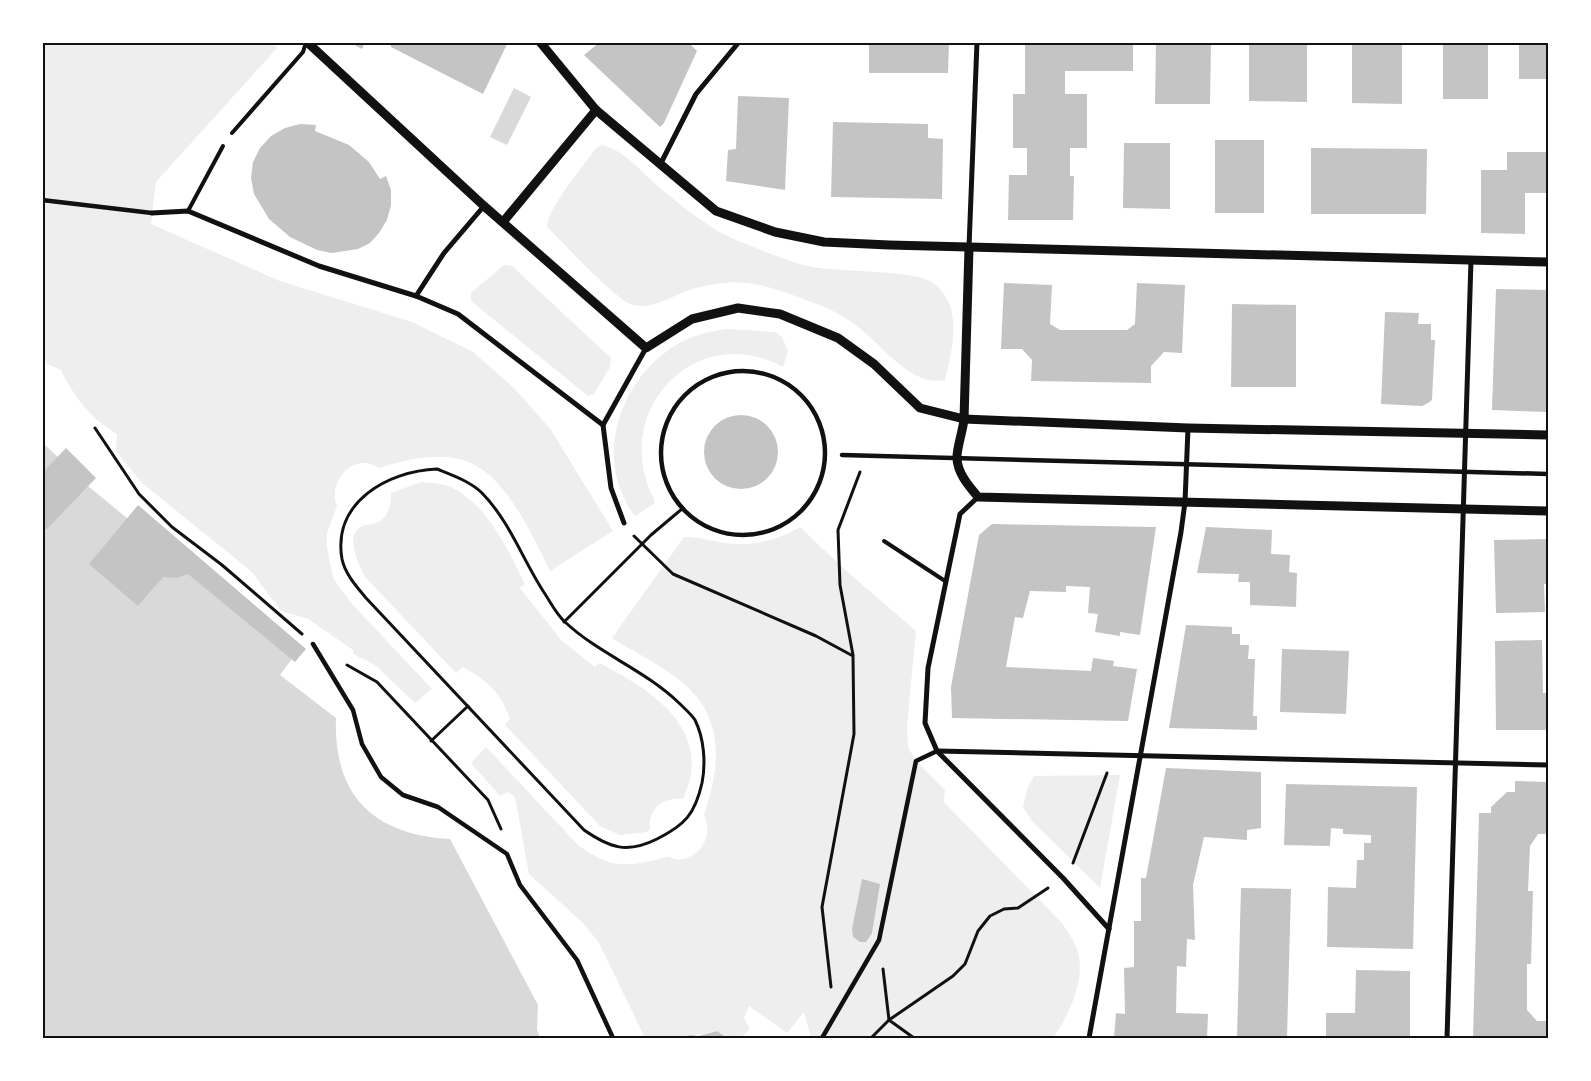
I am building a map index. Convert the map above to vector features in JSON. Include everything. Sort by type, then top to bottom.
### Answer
[{"type":"street","points":[[307,42],[484,206],[646,348]]},
{"type":"street","points":[[540,42],[596,110],[716,211],[775,232],[824,242],[969,248],[1548,262]]},
{"type":"street","points":[[661,163],[696,94],[739,42]]},
{"type":"street","points":[[977,42],[964,419],[963,434],[957,458],[963,479],[978,497]]},
{"type":"street","points":[[503,222],[596,110]]},
{"type":"street","points":[[42,200],[152,213],[188,211],[319,266],[416,296],[458,314],[603,425]]},
{"type":"street","points":[[416,296],[444,253],[484,206]]},
{"type":"street","points":[[1447,1038],[1464,433],[1471,260]]},
{"type":"street","points":[[624,523],[611,488],[603,425],[646,348],[692,319],[713,312],[738,308],[780,314],[838,338],[874,364],[920,408],[964,419],[1188,428],[1548,435]]},
{"type":"street","points":[[747,371],[776,378],[792,387],[808,402],[820,423],[825,441],[825,456],[823,474],[816,491],[800,512],[779,527],[748,535],[728,534],[711,529],[683,508],[666,483],[661,448],[664,431],[670,415],[680,400],[696,386],[715,376],[747,371]]},
{"type":"street","points":[[1089,1038],[1185,502],[1188,428]]},
{"type":"street","points":[[842,455],[1548,474]]},
{"type":"street","points":[[1109,929],[1063,878],[938,751],[925,723],[928,668],[944,581],[960,514],[978,497],[1365,505],[1548,511]]},
{"type":"street","points":[[313,644],[328,665],[352,710],[362,744],[381,777],[403,795],[438,807],[507,854],[520,885],[577,960],[613,1038]]},
{"type":"street","points":[[822,1038],[879,940],[916,761],[938,751],[1548,765]]},
{"type":"lane","points":[[232,133],[303,52],[307,42]]},
{"type":"lane","points":[[188,211],[223,146]]},
{"type":"lane","points":[[884,541],[944,581]]},
{"type":"path","points":[[95,428],[138,494],[172,527],[222,565],[313,644]]},
{"type":"path","points":[[834,1017],[822,907],[854,734],[853,656],[840,585],[838,530],[862,468],[862,456]]},
{"type":"path","points":[[437,469],[460,479],[480,491],[502,517],[536,580],[564,622],[666,690],[694,719],[702,743],[704,769],[698,796],[688,818],[679,828],[639,846],[626,848],[605,844],[578,824],[468,706],[366,598],[350,578],[342,561],[342,529],[348,514],[363,496],[393,478],[418,470],[437,469]]},
{"type":"path","points":[[564,622],[683,508]]},
{"type":"path","points":[[624,523],[642,546],[673,574],[816,636],[853,656]]},
{"type":"path","points":[[328,665],[347,665],[377,682],[488,800],[500,825],[507,854]]},
{"type":"path","points":[[431,740],[468,706]]},
{"type":"path","points":[[1065,859],[1072,866],[1109,766]]},
{"type":"path","points":[[871,1038],[889,1020],[953,976],[965,964],[978,931],[990,916],[1004,909],[1018,908],[1037,896]]},
{"type":"path","points":[[879,940],[889,1020],[914,1038]]},
{"type":"shaded area","points":[[42,43],[272,43],[277,48],[156,182],[151,224],[280,281],[412,322],[473,352],[515,389],[551,430],[613,531],[550,571],[528,527],[509,497],[486,472],[473,464],[450,457],[426,457],[379,468],[370,464],[360,463],[345,471],[336,487],[337,506],[327,533],[327,547],[333,578],[352,604],[432,689],[415,703],[375,665],[353,654],[353,650],[308,619],[281,611],[252,572],[141,482],[116,451],[117,434],[99,421],[84,406],[61,370],[47,364],[42,351]]},
{"type":"shaded area","points":[[514,88],[531,97],[507,145],[490,137]]},
{"type":"shaded area","points":[[602,145],[626,157],[667,194],[698,218],[731,238],[785,259],[812,267],[909,275],[932,282],[942,291],[949,302],[954,327],[951,354],[945,380],[933,381],[911,373],[849,320],[825,307],[773,288],[748,283],[724,283],[691,290],[647,306],[633,305],[625,301],[602,282],[547,227],[559,198],[596,148]]},
{"type":"shaded area","points":[[504,265],[512,266],[611,358],[610,367],[594,394],[588,396],[471,301],[471,293]]},
{"type":"shaded area","points":[[726,329],[775,332],[782,337],[788,351],[783,367],[750,355],[719,355],[692,365],[669,382],[652,406],[643,435],[643,466],[654,504],[635,516],[622,494],[615,471],[614,448],[618,424],[626,401],[638,380],[654,362],[673,347],[698,335]]},
{"type":"shaded area","points":[[42,442],[88,486],[195,574],[297,652],[280,675],[336,718],[337,745],[342,769],[351,790],[363,806],[380,820],[400,829],[423,836],[450,839],[538,1005],[537,1029],[540,1038],[43,1038]]},
{"type":"shaded area","points":[[421,482],[451,487],[475,505],[486,516],[504,543],[525,584],[520,588],[561,640],[595,667],[599,663],[639,686],[658,700],[685,733],[691,753],[691,775],[683,799],[669,800],[658,805],[654,810],[650,829],[647,832],[620,835],[601,827],[505,725],[510,719],[502,701],[492,688],[463,667],[456,673],[367,579],[357,560],[353,544],[356,530],[363,525],[378,522],[385,516],[388,512],[391,493]]},
{"type":"shaded area","points":[[800,527],[844,569],[916,631],[907,727],[908,747],[916,761],[945,790],[944,802],[1061,922],[1074,943],[1078,952],[1080,967],[1077,989],[1069,1010],[1053,1038],[811,1038],[804,1012],[787,1033],[749,1006],[744,1018],[750,1029],[740,1038],[727,1038],[716,1031],[681,1037],[645,1038],[599,943],[584,924],[529,874],[515,797],[508,792],[500,796],[471,763],[486,747],[579,846],[604,860],[619,864],[635,864],[667,857],[680,859],[696,853],[707,836],[704,815],[715,770],[716,754],[712,725],[697,697],[680,681],[645,657],[612,638],[684,537],[745,544],[774,539]]},
{"type":"shaded area","points":[[1120,775],[1100,888],[1032,821],[1023,807],[1027,789],[1034,776]]},
{"type":"building","points":[[349,42],[365,42],[362,49]]},
{"type":"building","points":[[391,42],[508,42],[483,94],[391,47]]},
{"type":"building","points":[[600,42],[688,42],[697,51],[664,123],[660,127],[584,55]]},
{"type":"building","points":[[869,42],[949,42],[948,73],[869,73]]},
{"type":"building","points":[[1025,42],[1133,42],[1133,71],[1065,71],[1065,94],[1087,94],[1087,148],[1070,148],[1070,176],[1074,176],[1073,220],[1008,220],[1009,175],[1027,175],[1027,148],[1013,148],[1013,94],[1025,94]]},
{"type":"building","points":[[1156,42],[1211,42],[1210,104],[1155,104]]},
{"type":"building","points":[[1249,42],[1307,42],[1307,102],[1249,101]]},
{"type":"building","points":[[1352,42],[1402,42],[1402,104],[1352,103]]},
{"type":"building","points":[[1443,42],[1488,42],[1488,99],[1443,99]]},
{"type":"building","points":[[1519,42],[1548,42],[1548,79],[1519,79]]},
{"type":"building","points":[[738,96],[789,98],[785,190],[726,181],[728,150],[736,149]]},
{"type":"building","points":[[833,122],[928,124],[928,138],[943,139],[942,199],[831,197]]},
{"type":"building","points":[[300,124],[316,125],[315,131],[349,145],[369,162],[380,179],[386,176],[391,190],[391,205],[387,220],[370,243],[358,249],[332,253],[317,250],[290,237],[269,219],[254,194],[251,178],[253,162],[260,148],[271,136],[285,128]]},
{"type":"building","points":[[1215,140],[1264,140],[1264,213],[1215,213]]},
{"type":"building","points":[[1124,143],[1170,143],[1170,209],[1123,208]]},
{"type":"building","points":[[1311,148],[1427,149],[1426,214],[1311,214]]},
{"type":"building","points":[[1507,152],[1548,152],[1548,193],[1525,193],[1525,234],[1481,233],[1481,170],[1507,170]]},
{"type":"building","points":[[1004,283],[1052,285],[1050,324],[1060,330],[1127,330],[1135,324],[1137,283],[1185,285],[1182,353],[1164,352],[1151,366],[1151,383],[1031,381],[1032,360],[1022,349],[1001,349]]},
{"type":"building","points":[[1496,289],[1548,290],[1548,412],[1492,410]]},
{"type":"building","points":[[1232,304],[1296,305],[1296,387],[1231,387]]},
{"type":"building","points":[[1385,312],[1419,313],[1418,324],[1431,324],[1431,340],[1435,340],[1432,400],[1422,406],[1381,404]]},
{"type":"building","points":[[734,415],[748,415],[762,421],[772,431],[778,445],[776,466],[762,483],[748,489],[734,489],[720,483],[710,473],[704,459],[704,445],[710,431],[720,421]]},
{"type":"building","points":[[66,448],[96,478],[46,530],[42,527],[42,473]]},
{"type":"building","points":[[138,505],[306,649],[295,662],[188,574],[177,578],[163,577],[138,606],[89,564]]},
{"type":"building","points":[[992,524],[1156,527],[1140,635],[1120,632],[1120,636],[1095,632],[1098,614],[1088,613],[1090,587],[1066,586],[1066,592],[1030,591],[1023,618],[1015,617],[1006,667],[1091,671],[1093,658],[1114,661],[1113,666],[1137,669],[1128,721],[952,718],[951,687],[979,535]]},
{"type":"building","points":[[1206,527],[1272,530],[1271,554],[1290,555],[1289,572],[1297,573],[1296,607],[1250,605],[1250,582],[1238,582],[1239,574],[1197,573]]},
{"type":"building","points":[[1548,539],[1548,584],[1544,584],[1545,612],[1496,613],[1494,540]]},
{"type":"building","points":[[1186,625],[1232,627],[1232,634],[1240,634],[1240,645],[1249,645],[1248,659],[1255,659],[1253,716],[1257,716],[1257,730],[1169,728]]},
{"type":"building","points":[[1542,640],[1543,693],[1548,693],[1548,730],[1496,730],[1495,641]]},
{"type":"building","points":[[1282,649],[1349,651],[1346,714],[1280,712]]},
{"type":"building","points":[[1166,768],[1261,772],[1261,828],[1247,830],[1247,840],[1204,837],[1193,885],[1195,940],[1187,939],[1186,967],[1177,966],[1176,1013],[1208,1014],[1207,1038],[1114,1038],[1116,1013],[1125,1014],[1124,968],[1134,967],[1134,921],[1141,921],[1141,878],[1146,878]]},
{"type":"building","points":[[1515,781],[1548,782],[1548,834],[1538,834],[1530,846],[1528,891],[1533,891],[1531,964],[1527,964],[1527,1010],[1537,1021],[1548,1021],[1548,1038],[1473,1038],[1479,813],[1491,813],[1491,807],[1507,792],[1515,792]]},
{"type":"building","points":[[1286,784],[1417,787],[1413,949],[1327,947],[1328,887],[1356,888],[1357,860],[1364,860],[1364,843],[1371,843],[1371,835],[1343,834],[1343,829],[1331,828],[1330,846],[1284,845]]},
{"type":"building","points":[[862,879],[880,884],[872,933],[866,942],[860,942],[853,937],[852,929]]},
{"type":"building","points":[[1241,888],[1291,889],[1287,1038],[1237,1038]]},
{"type":"building","points":[[1356,970],[1410,971],[1410,1038],[1326,1038],[1326,1013],[1355,1013]]},
{"type":"building","points":[[717,1031],[727,1038],[683,1038],[690,1035],[698,1036]]}]
